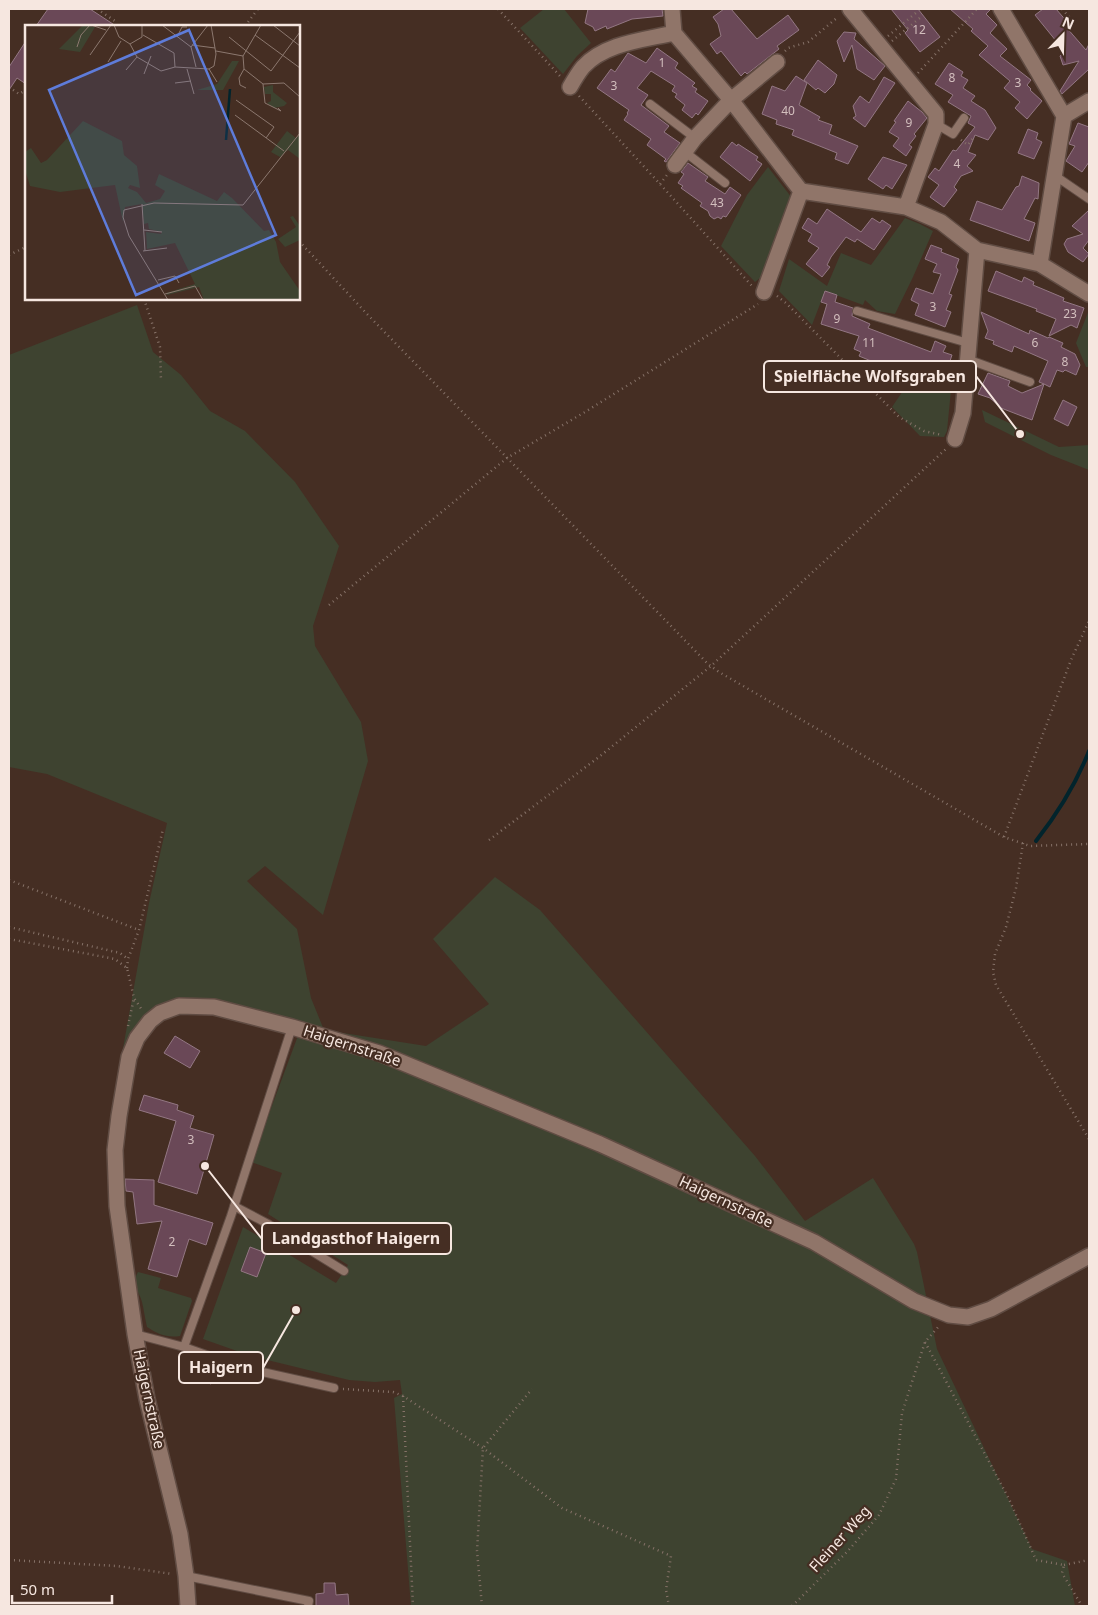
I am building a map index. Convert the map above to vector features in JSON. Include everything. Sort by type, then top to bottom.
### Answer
[{"type":"street","points":[[672,9],[674,32],[731,100],[801,191],[906,207],[941,222],[977,250],[1040,264],[1089,294]]},
{"type":"street","points":[[1003,10],[1064,116],[1040,264]]},
{"type":"street","points":[[846,12],[881,46],[936,114],[936,124],[906,207]]},
{"type":"street","points":[[570,87],[583,67],[597,56],[613,48],[674,32]]},
{"type":"street","points":[[675,165],[695,138],[731,100],[777,62]]},
{"type":"street","points":[[1064,116],[1086,106]]},
{"type":"street","points":[[763,295],[801,191]]},
{"type":"street","points":[[955,439],[963,413],[977,250]]},
{"type":"street","name":"Haigernstraße","points":[[188,1606],[180,1534],[148,1399],[135,1334],[117,1206],[116,1150],[119,1116],[129,1057],[137,1038],[150,1021],[160,1013],[178,1006],[214,1007],[292,1027],[379,1053],[600,1144],[814,1242],[914,1301],[950,1315],[968,1317],[991,1309],[1089,1256]]},
{"type":"lane","points":[[650,104],[695,138]]},
{"type":"lane","points":[[936,124],[953,134],[964,118]]},
{"type":"lane","points":[[685,152],[725,183]]},
{"type":"lane","points":[[1054,175],[1089,198]]},
{"type":"lane","points":[[858,311],[968,343]]},
{"type":"lane","points":[[967,359],[1030,382]]},
{"type":"lane","points":[[184,1347],[234,1206],[292,1027]]},
{"type":"lane","points":[[234,1206],[268,1224],[344,1271]]},
{"type":"lane","points":[[135,1334],[184,1347],[240,1367],[334,1388]]},
{"type":"lane","points":[[186,1576],[309,1602],[308,1606]]},
{"type":"path","points":[[97,9],[115,21],[113,25]]},
{"type":"path","points":[[246,25],[258,9]]},
{"type":"path","points":[[498,9],[763,295]]},
{"type":"path","points":[[911,81],[978,9]]},
{"type":"path","points":[[1062,9],[1071,19]]},
{"type":"path","points":[[777,62],[788,48],[808,42],[846,12]]},
{"type":"path","points":[[881,46],[917,12]]},
{"type":"path","points":[[881,46],[921,17]]},
{"type":"path","points":[[9,87],[19,94],[25,91]]},
{"type":"path","points":[[953,134],[968,145],[973,138]]},
{"type":"path","points":[[300,242],[367,314],[711,666],[1004,837],[1030,846],[1089,844]]},
{"type":"path","points":[[9,255],[25,247]]},
{"type":"path","points":[[489,840],[599,756],[711,666],[946,450],[955,439],[924,431],[899,417],[786,303],[772,292],[763,295]]},
{"type":"path","points":[[329,606],[507,458],[570,422],[714,332],[761,302],[763,295]]},
{"type":"path","points":[[144,300],[160,347],[161,381]]},
{"type":"path","points":[[1004,837],[1071,660],[1089,621]]},
{"type":"path","points":[[150,1021],[134,998],[127,968],[128,959],[139,930],[162,829]]},
{"type":"path","points":[[1023,844],[1016,888],[1006,927],[994,954],[993,972],[996,985],[1089,1139]]},
{"type":"path","points":[[9,880],[139,930]]},
{"type":"path","points":[[9,927],[120,953],[128,959]]},
{"type":"path","points":[[9,938],[115,959],[127,968]]},
{"type":"path","name":"Fleiner Weg","points":[[792,1606],[847,1552],[879,1515],[896,1479],[902,1413],[924,1342],[950,1315]]},
{"type":"path","points":[[924,1342],[1009,1499],[1036,1560],[1064,1565],[1089,1560]]},
{"type":"path","points":[[334,1388],[393,1392],[403,1396],[483,1448],[562,1508],[671,1556],[666,1590],[669,1606]]},
{"type":"path","points":[[482,1606],[477,1551],[483,1448],[532,1389]]},
{"type":"path","points":[[403,1396],[413,1606]]},
{"type":"path","points":[[9,1560],[117,1566],[186,1576]]},
{"type":"path","points":[[1064,1565],[1062,1573],[1082,1606]]},
{"type":"green space","points":[[544,9],[564,9],[591,43],[577,56],[563,74],[520,28]]},
{"type":"green space","points":[[768,167],[792,198],[766,273],[755,282],[721,246],[747,195]]},
{"type":"green space","points":[[905,218],[933,231],[895,314],[877,311],[865,300],[863,305],[825,291],[812,325],[779,291],[789,259],[827,286],[841,253],[871,265]]},
{"type":"green space","points":[[137,305],[153,352],[181,375],[210,411],[245,431],[295,482],[339,546],[313,626],[315,646],[361,722],[368,761],[323,915],[265,866],[247,881],[297,929],[311,998],[324,1030],[426,1046],[489,1004],[433,939],[495,877],[540,910],[755,1156],[805,1221],[873,1178],[914,1244],[917,1252],[937,1349],[1032,1549],[1067,1561],[1075,1606],[411,1606],[394,1398],[402,1394],[400,1380],[375,1382],[349,1380],[251,1356],[203,1339],[243,1227],[336,1283],[348,1265],[268,1214],[282,1173],[251,1162],[299,1033],[215,1003],[156,1009],[115,1093],[149,903],[167,823],[47,774],[9,767],[9,355]]},
{"type":"green space","points":[[1089,310],[1089,367],[1086,367],[1076,343]]},
{"type":"green space","points":[[913,376],[951,390],[947,431],[944,437],[920,436],[892,407]]},
{"type":"green space","points":[[982,410],[1059,447],[1089,445],[1089,470],[1051,455],[985,422]]},
{"type":"green space","points":[[138,1272],[161,1278],[158,1288],[191,1298],[192,1301],[180,1336],[162,1335],[147,1327],[142,1302],[135,1284]]},
{"type":"building","points":[[48,9],[90,9],[114,25],[37,25]]},
{"type":"building","points":[[588,9],[662,9],[663,16],[632,19],[607,29],[606,26],[595,31],[593,27],[585,23]]},
{"type":"building","points":[[724,9],[731,9],[757,39],[788,15],[799,30],[777,46],[779,49],[747,74],[745,72],[741,76],[721,51],[717,54],[710,44],[721,36],[718,24],[713,17]]},
{"type":"building","points":[[891,9],[918,9],[940,37],[920,52],[905,33],[908,30]]},
{"type":"building","points":[[950,9],[991,9],[986,14],[997,25],[990,33],[1007,49],[1000,56],[1031,80],[1027,85],[1042,101],[1027,119],[1015,108],[1020,102],[1004,88],[1010,81],[979,55],[988,46],[971,31],[973,29]]},
{"type":"building","points":[[1043,9],[1056,9],[1069,24],[1066,27],[1086,50],[1089,44],[1089,69],[1062,94],[1060,91],[1079,61],[1063,65],[1060,56],[1065,52],[1035,15]]},
{"type":"building","points":[[844,32],[856,33],[854,39],[885,66],[874,80],[857,69],[852,45],[844,62],[837,41]]},
{"type":"building","points":[[25,43],[25,83],[17,78],[9,90],[9,67]]},
{"type":"building","points":[[657,48],[678,63],[675,68],[695,83],[692,86],[697,89],[695,92],[708,101],[698,115],[696,113],[692,118],[682,110],[685,105],[675,97],[677,94],[672,91],[675,86],[651,71],[637,88],[648,95],[641,105],[669,126],[664,132],[680,143],[666,162],[664,161],[666,159],[647,145],[651,139],[624,120],[629,110],[597,88],[611,69],[615,72],[628,53],[646,63]]},
{"type":"building","points":[[818,60],[837,75],[834,84],[825,93],[818,88],[816,90],[804,80]]},
{"type":"building","points":[[949,63],[963,72],[961,76],[968,80],[963,88],[975,96],[971,101],[985,110],[996,128],[988,140],[975,135],[968,152],[976,155],[967,166],[973,171],[961,176],[954,187],[957,190],[944,207],[930,197],[939,185],[928,177],[935,168],[939,171],[953,150],[956,151],[975,127],[968,123],[971,116],[948,102],[953,95],[935,84]]},
{"type":"building","points":[[796,76],[807,83],[799,105],[820,117],[818,120],[832,125],[829,134],[858,146],[848,164],[835,159],[837,153],[792,135],[794,130],[776,124],[777,120],[762,114],[772,86],[785,91]]},
{"type":"building","points":[[884,77],[895,83],[865,127],[853,118],[856,116],[853,106],[860,96],[869,103]]},
{"type":"building","points":[[908,101],[927,118],[914,134],[916,136],[909,145],[912,147],[906,156],[893,146],[899,138],[889,132]]},
{"type":"building","points":[[1078,123],[1089,127],[1089,162],[1082,172],[1066,161],[1075,146],[1069,144]]},
{"type":"building","points":[[1028,129],[1038,133],[1036,139],[1042,142],[1034,159],[1018,153]]},
{"type":"building","points":[[732,142],[758,157],[756,160],[762,164],[750,181],[720,157]]},
{"type":"building","points":[[883,157],[907,165],[892,189],[886,185],[883,189],[868,179]]},
{"type":"building","points":[[688,163],[708,177],[705,181],[725,194],[730,187],[741,195],[726,217],[714,219],[708,211],[700,206],[702,203],[681,188],[683,186],[678,183],[684,174],[681,172]]},
{"type":"building","points":[[1022,176],[1039,183],[1038,199],[1035,198],[1024,219],[1035,223],[1029,241],[970,220],[977,201],[1002,210],[1016,187],[1019,186]]},
{"type":"building","points":[[827,209],[861,232],[872,218],[880,223],[882,220],[891,226],[874,250],[857,239],[855,242],[846,237],[831,257],[827,265],[830,267],[822,277],[806,264],[819,248],[808,241],[812,234],[802,228],[808,218],[817,224]]},
{"type":"building","points":[[1089,210],[1089,240],[1083,248],[1089,254],[1083,262],[1068,252],[1064,244],[1067,239],[1083,234],[1072,226]]},
{"type":"building","points":[[931,245],[942,249],[941,252],[959,259],[956,267],[958,270],[949,294],[952,295],[946,310],[951,312],[945,327],[915,315],[919,304],[911,300],[916,288],[933,294],[941,274],[933,272],[937,264],[925,259]]},
{"type":"building","points":[[996,271],[1022,282],[1024,277],[1034,282],[1033,285],[1064,298],[1063,301],[1084,308],[1077,328],[1071,325],[1049,336],[1056,319],[1036,311],[1037,309],[988,291]]},
{"type":"building","points":[[825,291],[837,295],[835,302],[853,308],[852,316],[870,324],[868,328],[931,352],[935,341],[946,346],[943,352],[952,355],[949,364],[951,365],[944,381],[909,365],[905,375],[859,356],[861,352],[854,349],[859,336],[821,324],[827,304],[821,302]]},
{"type":"building","points":[[981,312],[1029,334],[1030,330],[1063,343],[1061,347],[1075,354],[1080,365],[1076,375],[1065,370],[1063,372],[1057,370],[1050,387],[1039,382],[1048,361],[1014,346],[1012,352],[993,344],[994,341],[985,338],[988,331]]},
{"type":"building","points":[[988,373],[1010,381],[1008,386],[1022,393],[1044,384],[1032,420],[1001,408],[990,398],[978,394]]},
{"type":"building","points":[[1063,400],[1077,407],[1068,426],[1054,419]]},
{"type":"building","points":[[175,1036],[200,1051],[190,1068],[164,1053]]},
{"type":"building","points":[[144,1095],[178,1105],[177,1110],[194,1116],[190,1128],[214,1135],[197,1194],[158,1182],[176,1121],[139,1110]]},
{"type":"building","points":[[125,1179],[154,1180],[154,1205],[213,1223],[206,1245],[189,1239],[177,1277],[148,1269],[162,1221],[137,1224],[133,1192],[126,1191]]},
{"type":"building","points":[[250,1247],[266,1253],[257,1277],[241,1271]]},
{"type":"building","points":[[200,1366],[216,1372],[211,1384],[196,1378]]},
{"type":"building","points":[[324,1583],[335,1583],[336,1595],[348,1594],[349,1606],[316,1606],[316,1594],[324,1593]]},
{"type":"waterway","points":[[1036,841],[1066,798],[1089,751]]},
{"type":"place","name":"Spielfläche Wolfsgraben","points":[[1020,434]]},
{"type":"place","name":"Landgasthof Haigern","points":[[205,1166]]},
{"type":"place","name":"Haigern","points":[[296,1310]]}]
